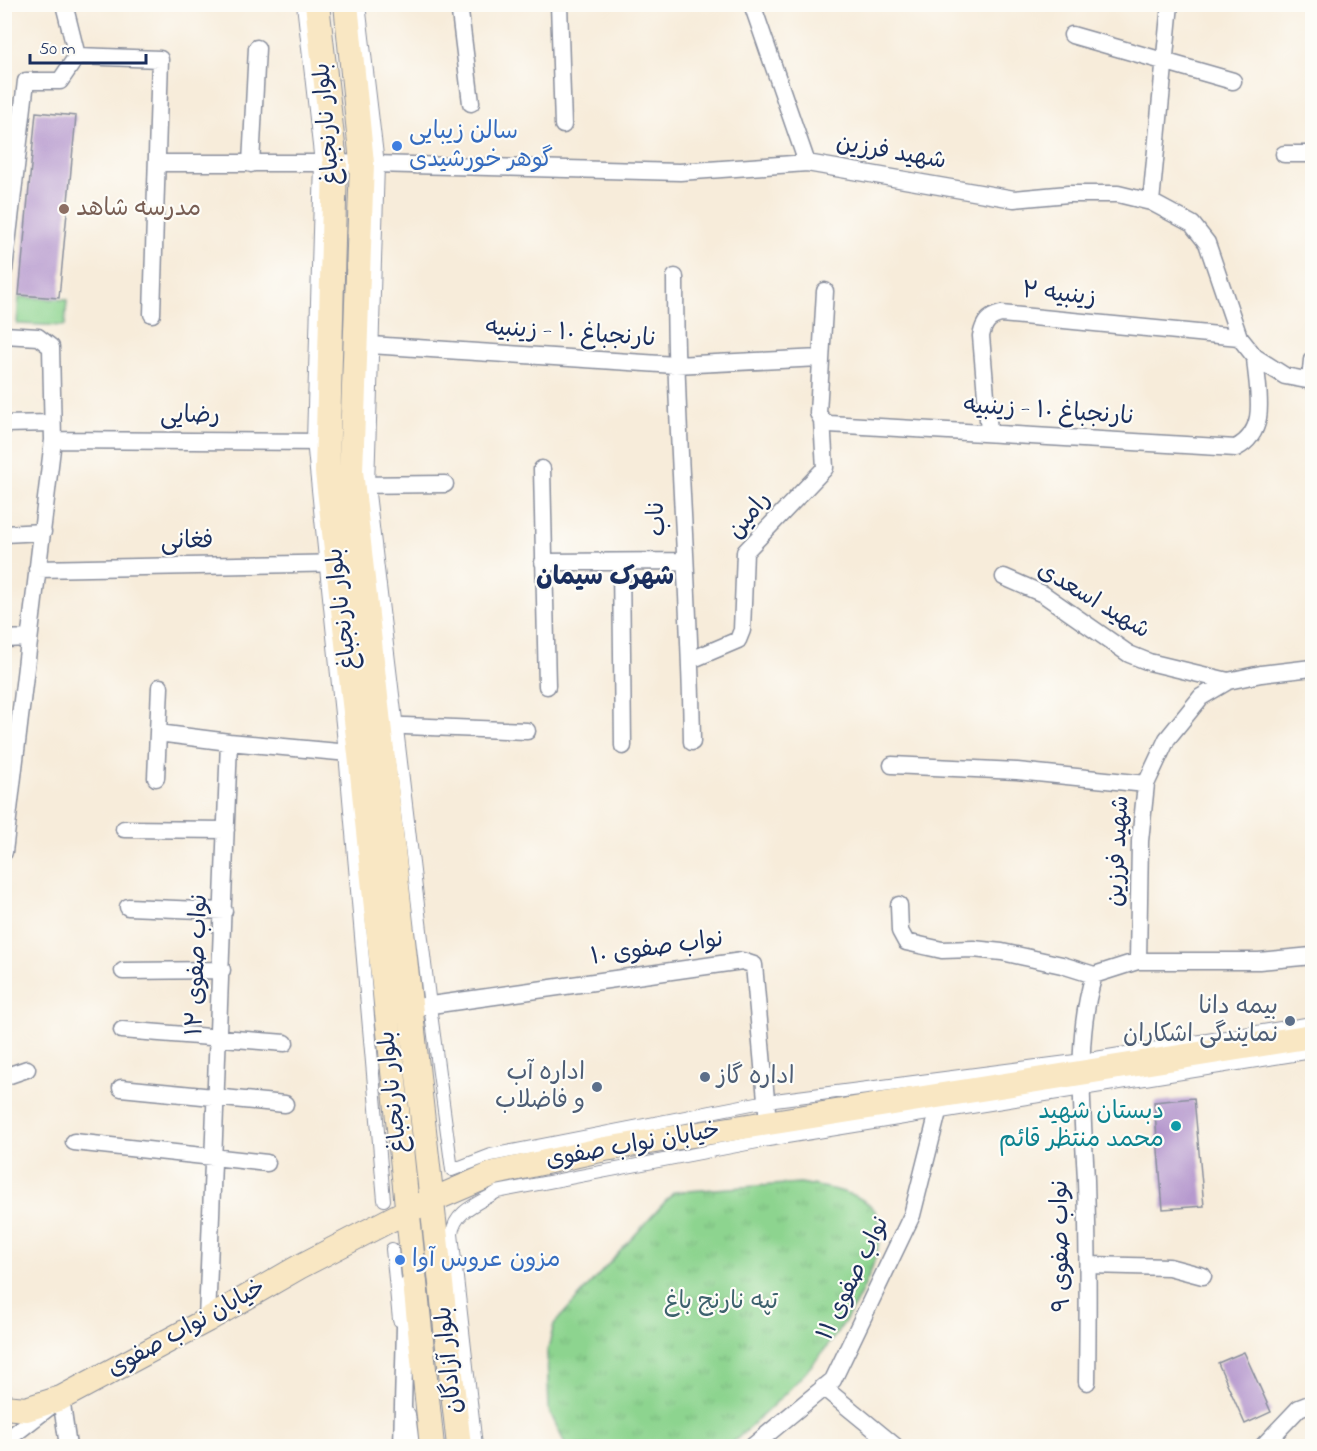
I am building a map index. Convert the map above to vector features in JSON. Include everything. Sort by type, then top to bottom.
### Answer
[{"type":"main road","name":"بلوار نارنجباغ","points":[[317,4],[328,163],[320,441],[327,472],[331,564],[407,1211]]},
{"type":"main road","name":"بلوار نارنجباغ","points":[[346,4],[370,163],[360,485],[362,562],[388,725],[420,1007],[432,1201]]},
{"type":"main road","name":"خیابان نواب صفوی","points":[[4,1407],[26,1409],[61,1398],[207,1320],[299,1267],[407,1211],[495,1173],[767,1112],[940,1104],[1082,1074],[1312,1036]]},
{"type":"main road","name":"بلوار آزادگان","points":[[432,1201],[459,1446]]},
{"type":"main road","name":"بلوار آزادگان","points":[[407,1211],[401,1249],[432,1446]]},
{"type":"street","points":[[4,270],[26,81],[60,81],[77,56],[64,4]]},
{"type":"street","points":[[303,4],[328,163]]},
{"type":"street","points":[[359,4],[370,163]]},
{"type":"street","points":[[459,4],[471,103]]},
{"type":"street","points":[[560,4],[563,125]]},
{"type":"street","points":[[752,4],[807,162]]},
{"type":"street","points":[[1151,202],[1170,4]]},
{"type":"street","points":[[1072,35],[1233,81]]},
{"type":"street","points":[[251,164],[256,48]]},
{"type":"street","points":[[77,56],[160,59],[152,314]]},
{"type":"street","points":[[1284,154],[1312,154]]},
{"type":"street","name":"شهید فرزین","points":[[157,163],[370,163],[680,172],[807,162],[1014,199],[1068,194],[1118,194],[1151,202],[1192,224],[1207,243],[1239,337],[1255,357],[1285,376],[1311,381]]},
{"type":"street","name":"ناب","points":[[675,277],[675,365],[691,660],[692,742]]},
{"type":"street","points":[[822,420],[818,413],[825,291]]},
{"type":"street","name":"زینبیه ۲","points":[[989,431],[981,336],[984,324],[991,317],[1001,314],[1239,337]]},
{"type":"street","points":[[4,335],[38,337],[51,347],[53,440],[4,852]]},
{"type":"street","name":"نارنجباغ ۱۰ - زینبیه","points":[[363,344],[675,365],[820,358]]},
{"type":"street","name":"نارنجباغ ۱۰ - زینبیه","points":[[822,420],[829,424],[989,431],[1236,448],[1249,441],[1259,420],[1255,357]]},
{"type":"street","points":[[1311,381],[1312,360]]},
{"type":"street","name":"رامین","points":[[691,660],[738,640],[742,630],[745,552],[825,468],[822,420]]},
{"type":"street","points":[[4,424],[52,423]]},
{"type":"street","name":"رضایی","points":[[53,440],[320,441]]},
{"type":"street","points":[[542,469],[547,686]]},
{"type":"street","points":[[445,483],[360,485],[388,725],[527,731]]},
{"type":"street","points":[[4,534],[43,532]]},
{"type":"street","points":[[543,562],[684,561]]},
{"type":"street","name":"فغانی","points":[[37,569],[362,562]]},
{"type":"street","points":[[621,563],[623,746]]},
{"type":"street","name":"شهید اسعدی","points":[[1004,577],[1043,594],[1129,654],[1149,662],[1228,681]]},
{"type":"street","points":[[4,639],[29,638]]},
{"type":"street","name":"شهید فرزین","points":[[1138,961],[1140,842],[1146,784],[1167,740],[1201,696],[1228,681],[1312,668]]},
{"type":"street","points":[[156,778],[160,687]]},
{"type":"street","points":[[158,733],[352,754],[384,1200]]},
{"type":"street","name":"نواب صفوی ۱۲","points":[[207,1320],[229,742]]},
{"type":"street","points":[[892,765],[1017,771],[1146,784]]},
{"type":"street","points":[[124,829],[226,830]]},
{"type":"street","points":[[899,905],[900,931],[906,942],[942,950],[973,949],[1002,952],[1062,965],[1094,975],[1138,961],[1259,961],[1312,956]]},
{"type":"street","points":[[128,907],[224,911]]},
{"type":"street","name":"نواب صفوی ۱۰","points":[[420,1007],[742,961],[754,965],[767,1112]]},
{"type":"street","points":[[123,971],[222,970]]},
{"type":"street","name":"نواب صفوی ۹","points":[[1087,1382],[1089,1264],[1082,1074],[1085,1004],[1094,975]]},
{"type":"street","points":[[420,1007],[452,1170],[491,1155],[767,1112],[1082,1074],[1312,1052]]},
{"type":"street","points":[[1082,1074],[1312,1023]]},
{"type":"street","points":[[122,1030],[285,1043]]},
{"type":"street","points":[[4,1077],[27,1069]]},
{"type":"street","points":[[121,1088],[285,1104]]},
{"type":"street","points":[[476,1446],[453,1250],[453,1224],[461,1214],[497,1192],[940,1104]]},
{"type":"street","name":"نواب صفوی ۱۱","points":[[753,1446],[833,1380],[912,1215],[940,1104]]},
{"type":"street","points":[[74,1142],[267,1163]]},
{"type":"street","points":[[401,1249],[407,1261],[402,1446]]},
{"type":"street","points":[[1089,1264],[1169,1267],[1203,1276]]},
{"type":"street","points":[[404,1376],[413,1446]]},
{"type":"street","points":[[823,1387],[895,1446]]},
{"type":"street","points":[[4,1442],[61,1398],[68,1446]]},
{"type":"street","points":[[1263,1446],[1299,1408],[1312,1403]]},
{"type":"green space","points":[[19,297],[67,300],[65,326],[17,324]]},
{"type":"green space","name":"تپه نارنج باغ","points":[[800,1183],[858,1197],[873,1208],[879,1223],[880,1235],[877,1252],[867,1281],[853,1309],[817,1359],[774,1405],[729,1446],[566,1446],[549,1410],[547,1353],[554,1324],[674,1192]]},
{"type":"building","points":[[36,112],[76,116],[59,298],[19,295]]},
{"type":"building","points":[[1194,1098],[1204,1206],[1163,1209],[1154,1102]]},
{"type":"building","points":[[1244,1352],[1271,1412],[1245,1424],[1218,1363]]},
{"type":"place","name":"سالن زیبایی گوهر خورشیدی","points":[[397,146]]},
{"type":"place","name":"مدرسه شاهد","points":[[64,209]]},
{"type":"place","name":"بیمه دانا نمایندگی اشکاران","points":[[1290,1021]]},
{"type":"place","name":"اداره گاز","points":[[705,1077]]},
{"type":"place","name":"اداره آب و فاضلاب","points":[[597,1087]]},
{"type":"place","name":"دبستان شهید محمد منتظر قائم","points":[[1176,1126]]},
{"type":"place","name":"مزون عروس آوا","points":[[400,1260]]},
{"type":"district","name":"شهرک سیمان","points":[[605,578]]}]
